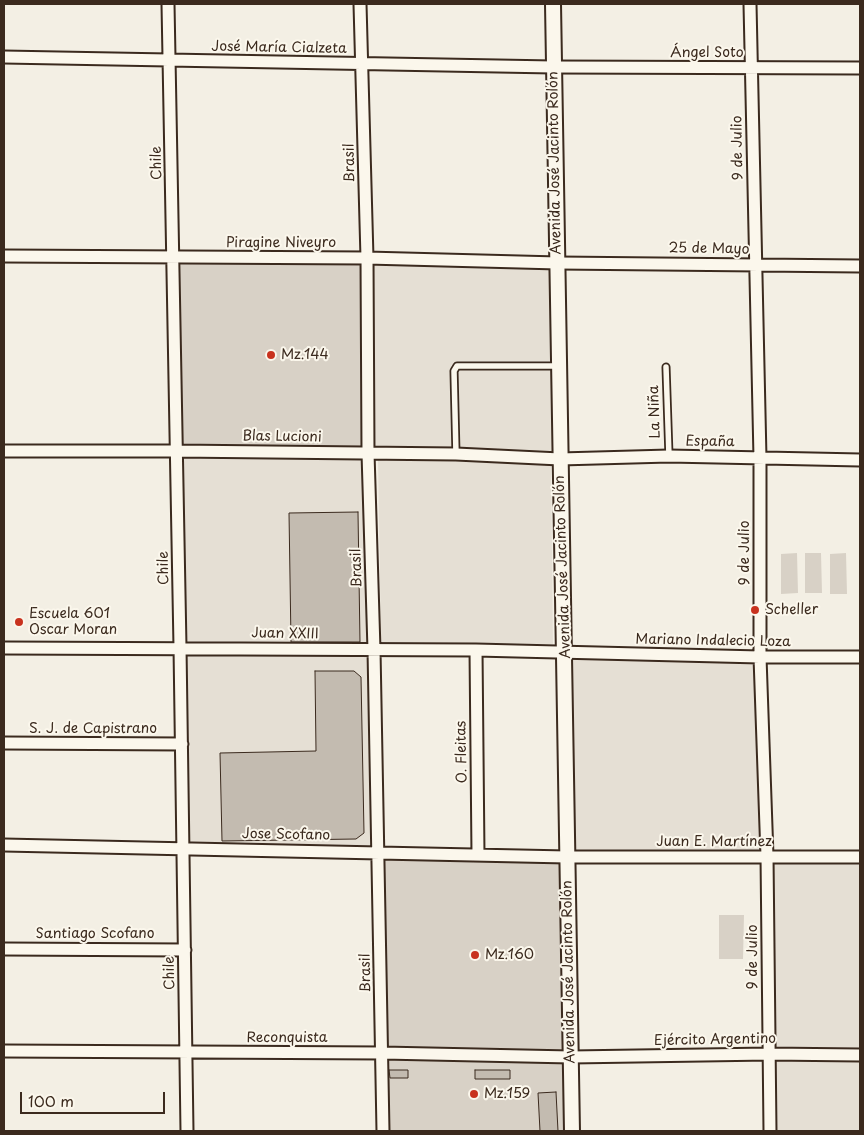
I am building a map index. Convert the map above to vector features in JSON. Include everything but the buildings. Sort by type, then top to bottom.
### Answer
[{"type":"street","name":"Chile","points":[[168,4],[184,848],[187,1131]]},
{"type":"street","name":"Brasil","points":[[360,4],[367,258],[368,453],[383,1053],[383,1131]]},
{"type":"street","name":"Avenida José Jacinto Rolón","points":[[553,4],[572,1131]]},
{"type":"street","name":"9 de Julio","points":[[750,4],[760,458],[760,657],[767,856],[770,1131]]},
{"type":"street","name":"José María Cialzeta","points":[[4,57],[170,62],[553,67]]},
{"type":"street","name":"Ángel Soto","points":[[553,67],[860,68]]},
{"type":"street","name":"Piragine Niveyro","points":[[4,256],[367,258],[558,263]]},
{"type":"street","name":"25 de Mayo","points":[[558,263],[860,266]]},
{"type":"street","name":"Blas Lucioni","points":[[4,451],[456,454],[560,459]]},
{"type":"street","name":"España","points":[[560,459],[668,456],[860,460]]},
{"type":"street","name":"Juan XXIII","points":[[4,648],[180,647],[476,650],[565,653]]},
{"type":"street","name":"O. Fleitas","points":[[476,650],[478,855]]},
{"type":"street","name":"Mariano Indalecio Loza","points":[[565,653],[860,657]]},
{"type":"street","name":"S. J. de Capistrano","points":[[4,743],[182,744]]},
{"type":"street","name":"Jose Scofano","points":[[4,845],[567,857]]},
{"type":"street","name":"Juan E. Martínez","points":[[567,857],[860,857]]},
{"type":"street","name":"Santiago Scofano","points":[[4,949],[185,950]]},
{"type":"street","name":"Reconquista","points":[[4,1051],[383,1053],[571,1057]]},
{"type":"street","name":"Ejército Argentino","points":[[571,1057],[769,1054],[860,1056]]},
{"type":"lane","points":[[456,454],[454,371],[457,366],[559,366]]},
{"type":"lane","name":"La Niña","points":[[666,367],[668,456]]},
{"type":"shaded area","name":"Mz.144","points":[[174,257],[367,258],[368,453],[177,451]]},
{"type":"shaded area","points":[[367,258],[558,263],[560,459],[369,453],[378,852],[184,848],[177,451]]},
{"type":"shaded area","points":[[378,459],[551,463],[553,644],[381,643]]},
{"type":"shaded area","points":[[797,553],[798,593],[781,594],[781,554]]},
{"type":"shaded area","points":[[805,553],[821,553],[822,593],[805,593]]},
{"type":"shaded area","points":[[846,553],[847,594],[830,594],[830,554]]},
{"type":"shaded area","points":[[565,653],[760,657],[767,856],[860,857],[860,1131],[770,1131],[767,857],[567,857]]},
{"type":"shaded area","name":"Mz.160","points":[[378,852],[567,857],[572,1131],[378,1131],[374,1053],[382,1053]]},
{"type":"shaded area","points":[[719,915],[744,915],[743,959],[719,959]]},
{"type":"place","name":"Mz.144","points":[[271,355]]},
{"type":"place","name":"Scheller","points":[[755,610]]},
{"type":"place","name":"Escuela 601 Oscar Moran","points":[[19,622]]},
{"type":"place","name":"Mz.160","points":[[475,955]]},
{"type":"place","name":"Mz.159","points":[[474,1094]]}]
